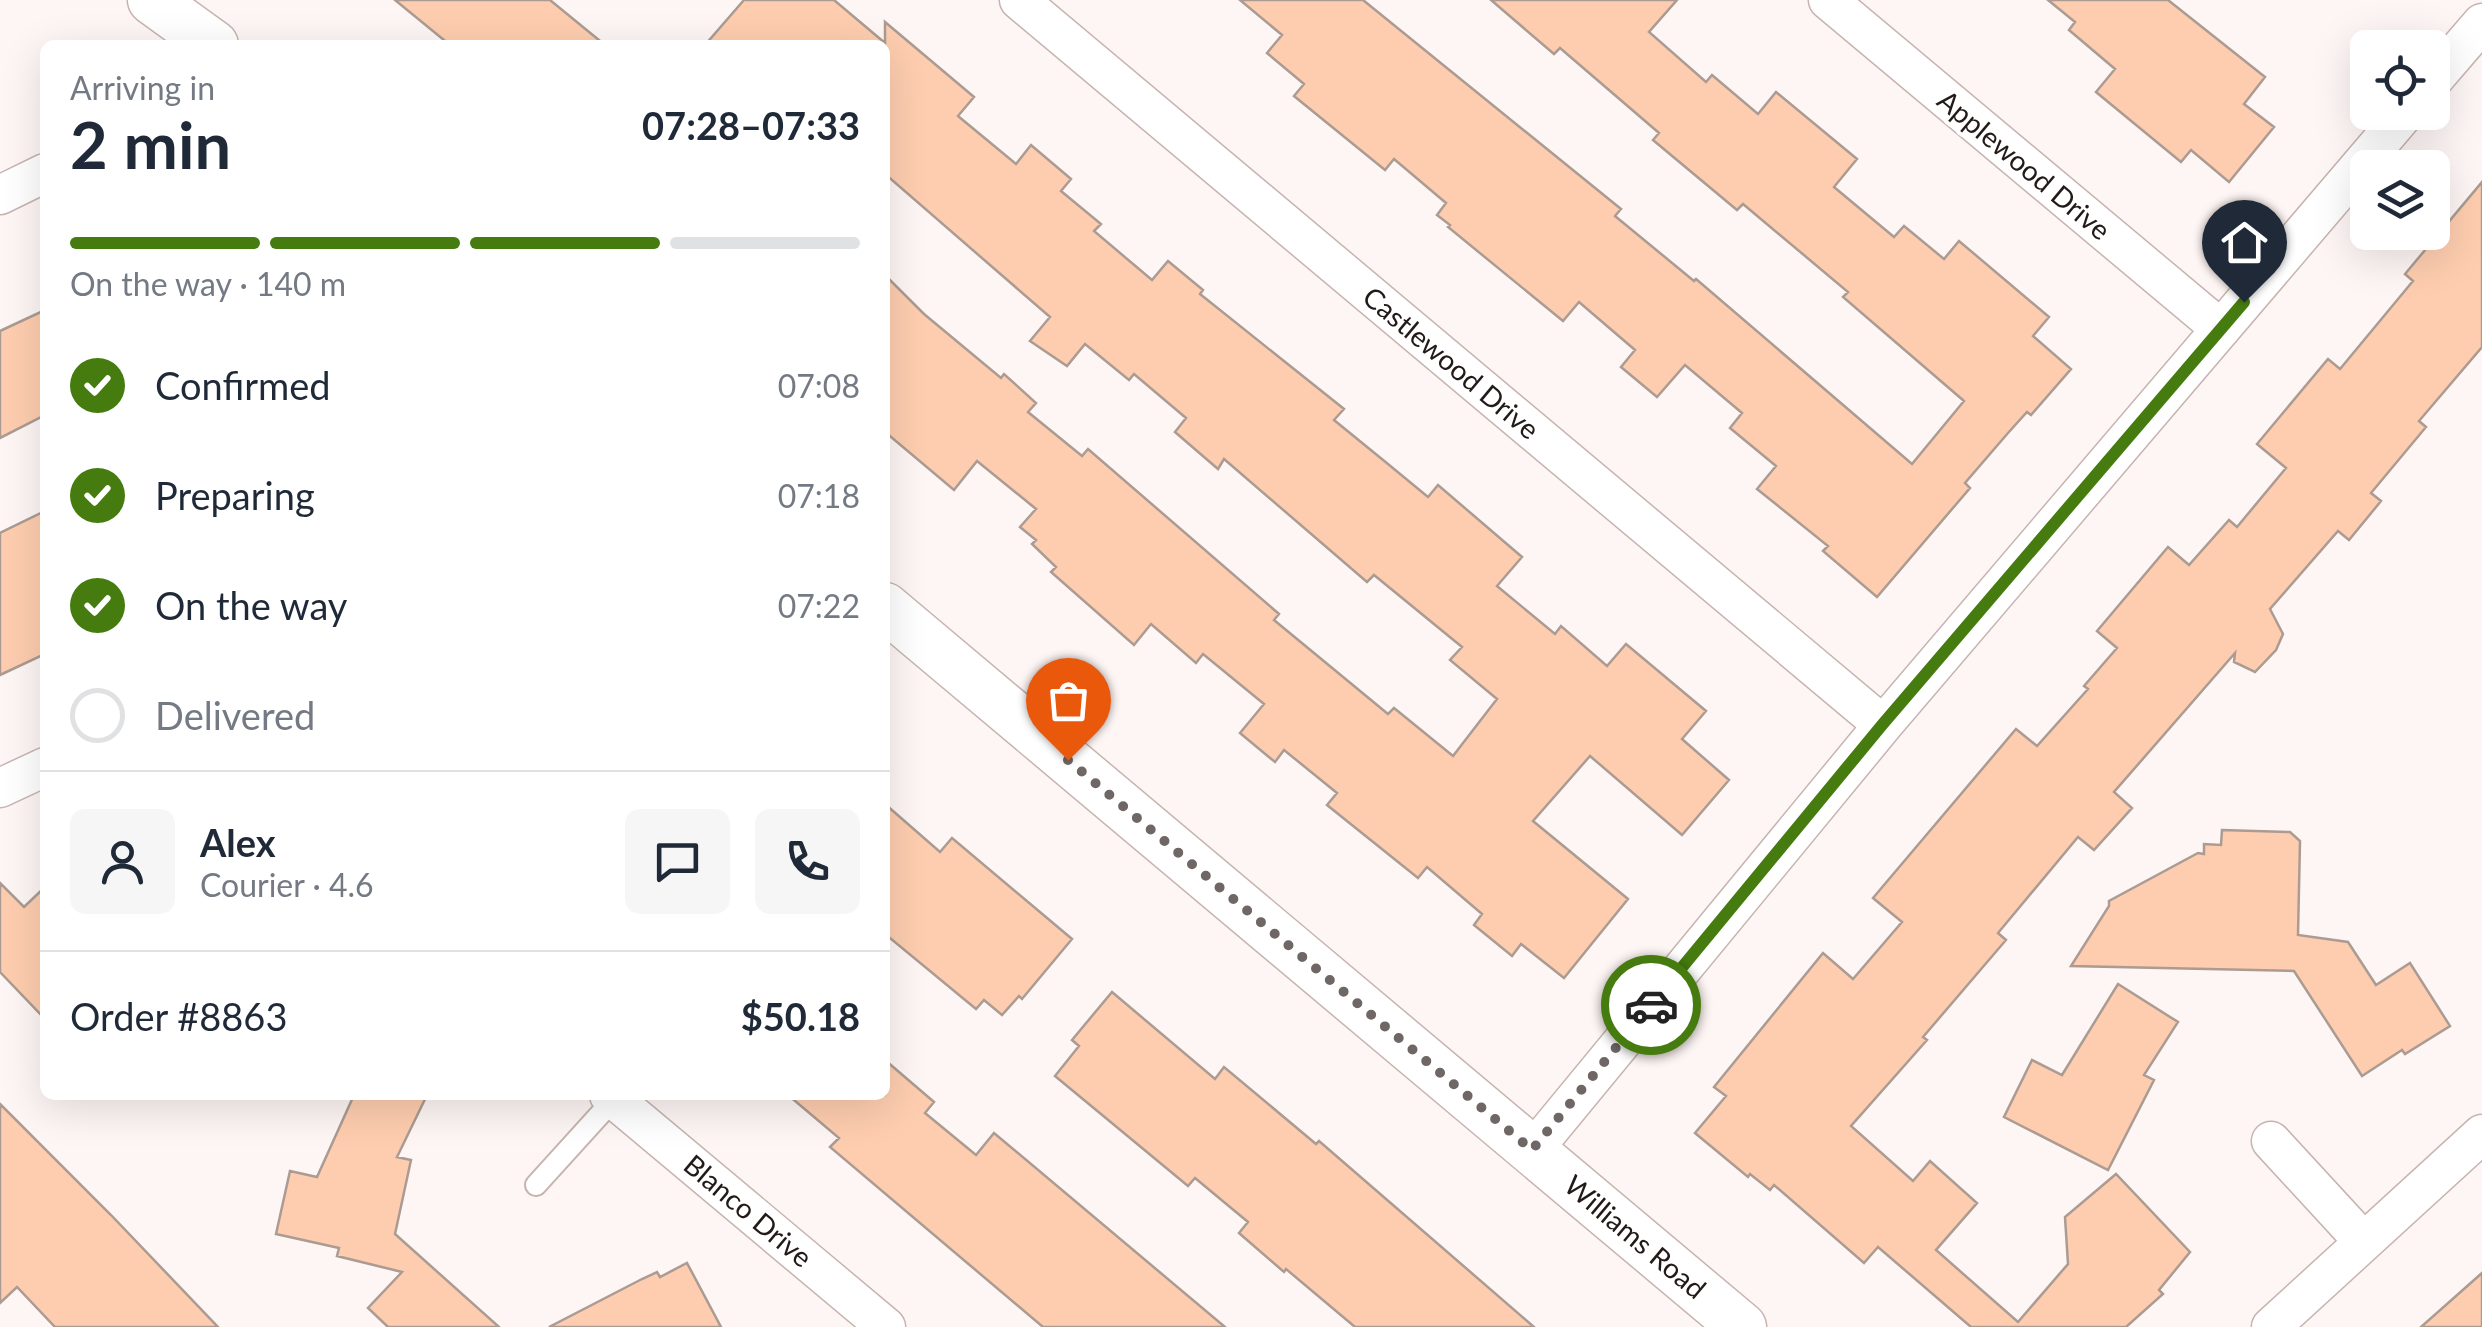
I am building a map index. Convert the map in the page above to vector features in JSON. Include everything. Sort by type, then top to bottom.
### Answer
[{"type":"street","points":[[152,0],[207,40]]},
{"type":"street","name":"Castlewood Drive","points":[[1019,0],[1882,725]]},
{"type":"street","name":"Applewood Drive","points":[[1828,0],[2221,329]]},
{"type":"street","points":[[2450,60],[2482,24]]},
{"type":"street","points":[[1532,1150],[1882,725],[2391,130]]},
{"type":"street","points":[[0,195],[40,175]]},
{"type":"street","name":"Williams Road","points":[[890,611],[1742,1327]]},
{"type":"street","points":[[0,788],[40,769]]},
{"type":"street","name":"Blanco Drive","points":[[616,1100],[886,1327]]},
{"type":"street","points":[[2271,1327],[2482,1134]]},
{"type":"street","points":[[2271,1141],[2364,1242]]},
{"type":"lane","points":[[536,1185],[609,1100]]},
{"type":"building","points":[[395,0],[550,0],[599,40],[444,40]]},
{"type":"building","points":[[744,0],[834,0],[881,40],[709,40]]},
{"type":"building","points":[[1240,0],[1363,0],[1621,209],[1615,216],[1696,279],[1912,464],[1964,401],[1843,297],[1848,292],[1743,204],[1737,210],[1653,140],[1659,133],[1560,48],[1554,54],[1491,0],[1677,0],[1649,32],[1706,82],[1712,75],[1758,114],[1776,92],[1857,159],[1834,187],[1894,237],[1904,226],[1944,259],[1959,241],[2049,317],[2033,336],[2071,369],[1965,483],[1970,488],[1877,597],[1823,551],[1828,546],[1757,489],[1776,466],[1730,428],[1742,413],[1685,365],[1657,397],[1621,367],[1635,350],[1579,302],[1563,321],[1448,227],[1437,215],[1446,203],[1394,159],[1385,170],[1294,96],[1304,84],[1267,53],[1282,35]]},
{"type":"building","points":[[2048,0],[2168,0],[2265,77],[2244,104],[2274,127],[2229,182],[2191,150],[2181,162],[2096,92],[2115,69],[2069,30],[2075,22]]},
{"type":"building","points":[[885,22],[974,97],[958,116],[1016,164],[1031,145],[1071,179],[1061,191],[1101,224],[1094,231],[1152,280],[1168,261],[1203,290],[1200,294],[1344,409],[1334,420],[1428,497],[1438,485],[1522,557],[1497,586],[1555,634],[1561,626],[1607,666],[1626,644],[1706,711],[1682,739],[1729,780],[1682,835],[1590,756],[1533,821],[1628,899],[1564,978],[1521,944],[1512,956],[1474,925],[1482,914],[1427,867],[1418,878],[1327,805],[1337,793],[1284,750],[1275,762],[1240,733],[1264,704],[1203,654],[1196,663],[1151,624],[1134,645],[1051,572],[1056,567],[1032,544],[1036,540],[1020,527],[1036,509],[977,461],[954,490],[890,436],[890,280],[924,314],[1036,403],[1028,412],[1082,456],[1088,449],[1279,614],[1274,620],[1388,714],[1394,708],[1453,756],[1497,699],[1450,660],[1462,647],[1374,575],[1367,582],[1224,459],[1218,469],[1175,432],[1186,418],[1134,374],[1129,380],[1085,344],[1067,366],[1030,341],[1050,317],[890,178],[890,40],[885,40]]},
{"type":"building","points":[[2482,182],[2482,347],[2419,421],[2426,427],[2371,493],[2381,501],[2349,540],[2338,531],[2270,609],[2283,634],[2276,650],[2255,672],[2234,662],[2235,653],[2114,792],[2132,808],[2094,850],[2078,837],[1998,933],[2006,940],[1923,1037],[1927,1040],[1851,1126],[1913,1181],[1930,1161],[1977,1203],[1936,1250],[2018,1322],[2068,1264],[2065,1217],[2116,1174],[2190,1252],[2159,1290],[2163,1294],[2126,1327],[1971,1327],[1878,1247],[1864,1263],[1774,1185],[1770,1190],[1750,1174],[1748,1177],[1695,1133],[1726,1096],[1714,1087],[1823,953],[1853,979],[1902,922],[1873,898],[2016,729],[2037,746],[2088,689],[2084,686],[2117,648],[2097,631],[2168,547],[2189,565],[2229,520],[2237,527],[2286,468],[2257,444],[2328,359],[2340,369],[2413,281],[2405,274],[2425,250],[2450,250],[2450,220]]},
{"type":"building","points":[[40,312],[40,418],[0,438],[0,331]]},
{"type":"building","points":[[40,513],[40,656],[0,675],[0,533]]},
{"type":"building","points":[[890,808],[940,852],[952,838],[1072,939],[1022,999],[1019,996],[1002,1015],[984,1000],[976,1009],[890,938]]},
{"type":"building","points":[[2222,830],[2290,832],[2300,841],[2298,935],[2348,942],[2376,985],[2410,963],[2450,1026],[2362,1076],[2294,971],[2071,966],[2109,901],[2198,853],[2204,854],[2204,844],[2221,845]]},
{"type":"building","points":[[0,883],[24,907],[40,892],[40,1014],[0,972]]},
{"type":"building","points":[[2118,984],[2178,1022],[2144,1075],[2154,1080],[2108,1170],[2004,1117],[2032,1060],[2062,1075]]},
{"type":"building","points":[[1112,992],[1215,1079],[1224,1067],[1316,1144],[1319,1141],[1534,1327],[1355,1327],[1286,1269],[1284,1272],[1239,1233],[1248,1222],[1195,1178],[1188,1186],[1055,1076],[1079,1046],[1072,1040]]},
{"type":"building","points":[[890,1064],[934,1102],[925,1113],[976,1155],[994,1133],[1225,1327],[1043,1327],[830,1147],[839,1138],[794,1100],[890,1100]]},
{"type":"building","points":[[352,1100],[425,1100],[397,1157],[411,1160],[395,1234],[499,1327],[388,1327],[368,1308],[402,1272],[337,1256],[339,1248],[276,1234],[290,1171],[317,1177]]},
{"type":"building","points":[[0,1104],[218,1327],[55,1327],[17,1287],[0,1303]]},
{"type":"building","points":[[687,1263],[721,1327],[549,1327],[657,1272],[660,1277]]},
{"type":"building","points":[[2482,1273],[2482,1327],[2421,1327]]},
{"type":"way so far","points":[[1068,760],[1532,1150],[1651,1005]]},
{"type":"route","points":[[1651,1005],[1882,725],[2244,302]]}]
